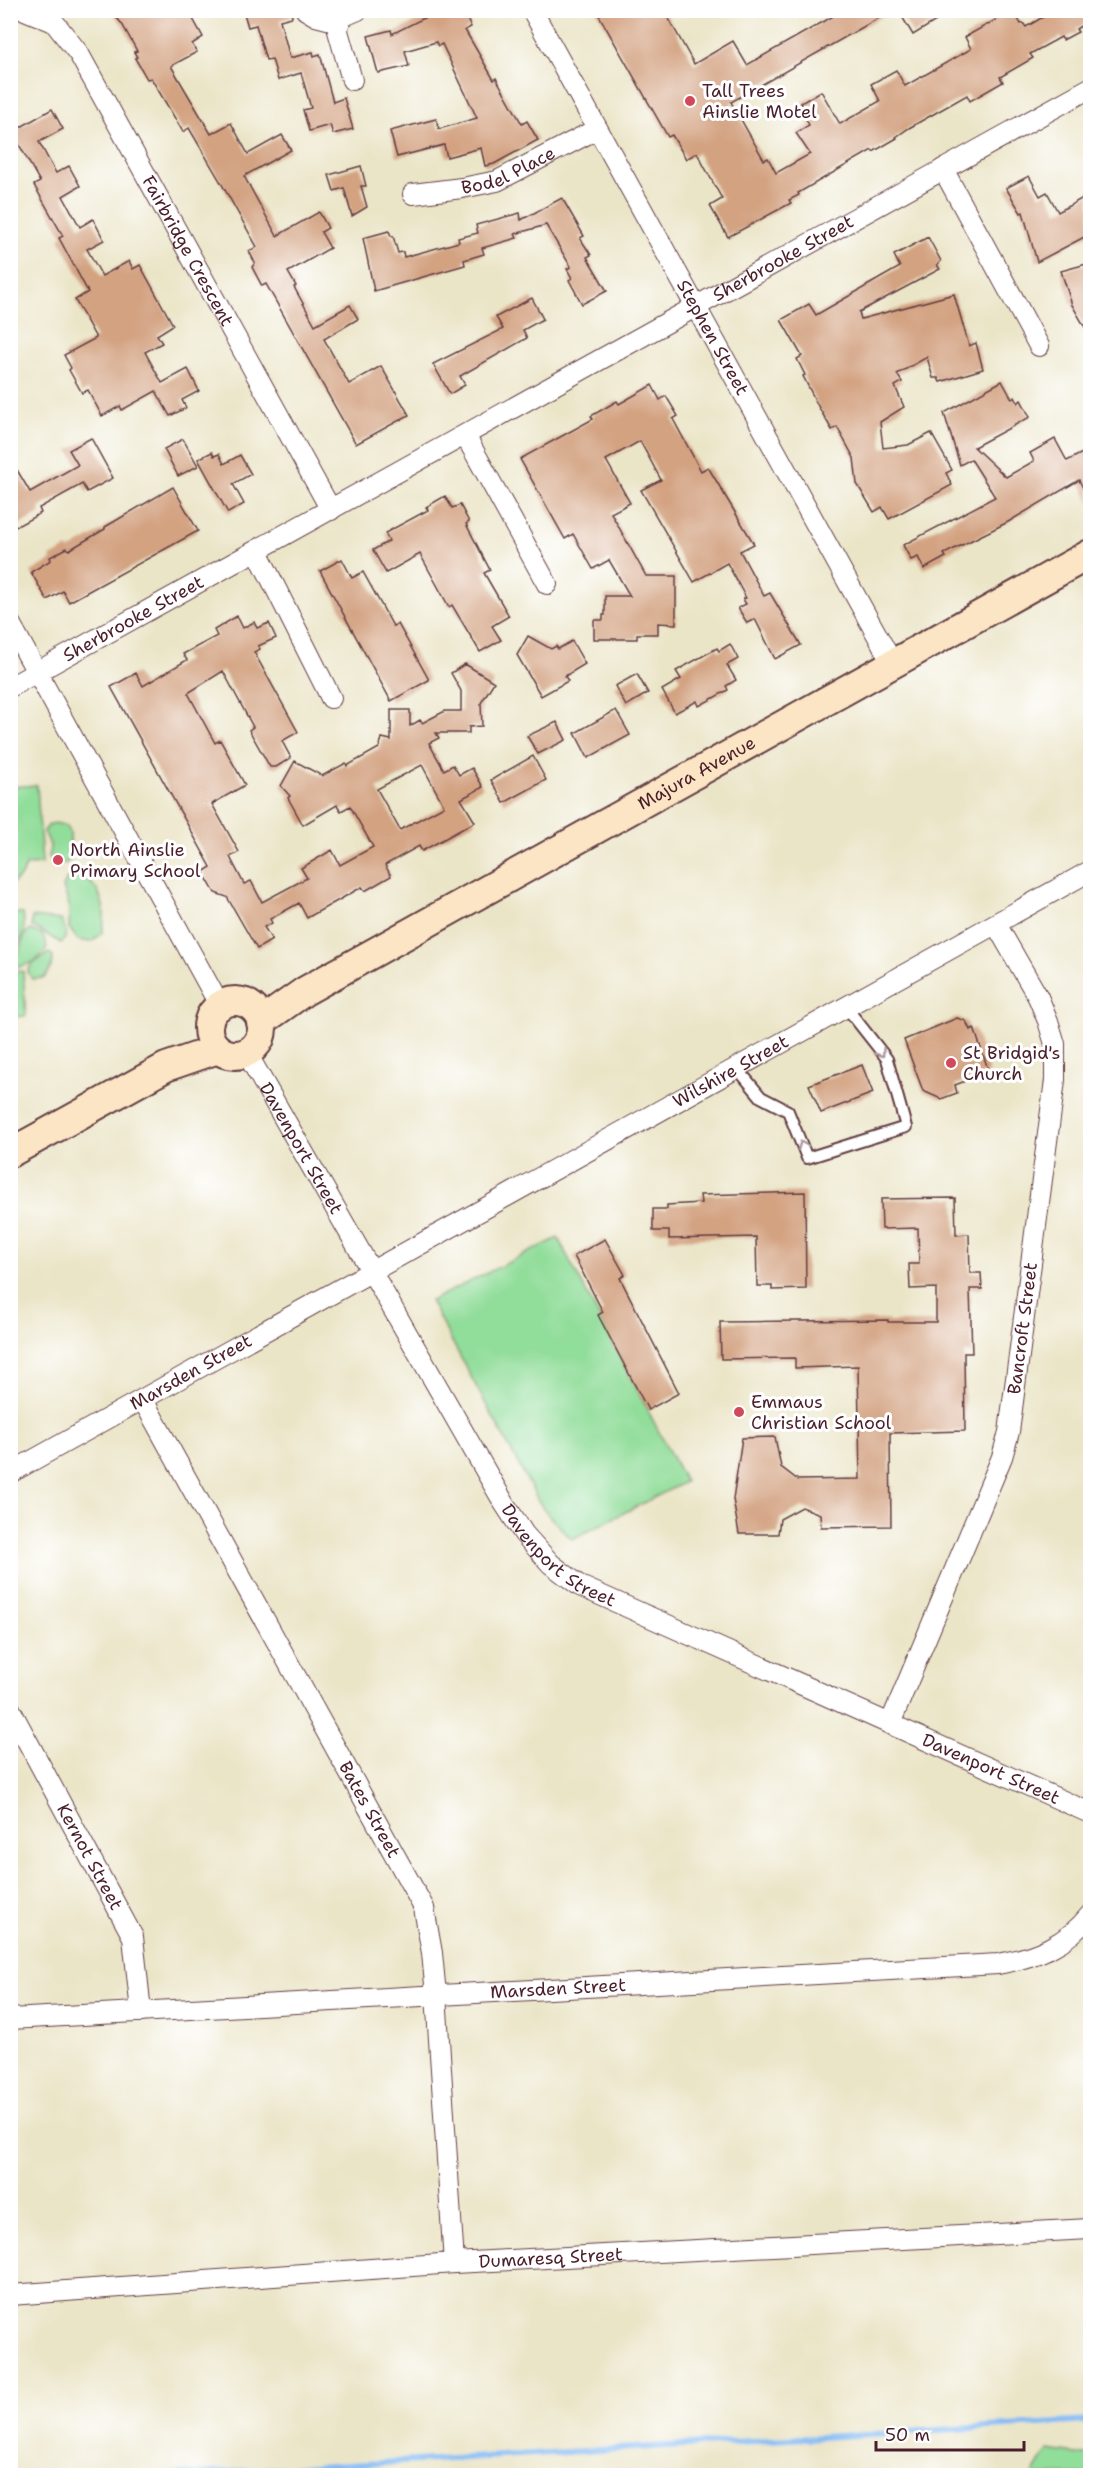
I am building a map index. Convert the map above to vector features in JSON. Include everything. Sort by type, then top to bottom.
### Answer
[{"type":"main road","name":"Majura Avenue","points":[[10,1153],[166,1067],[230,1022],[304,991],[1090,554]]},
{"type":"main road","points":[[230,1022],[231,1055],[246,1052]]},
{"type":"street","name":"Fairbridge Crescent","points":[[26,10],[54,22],[79,54],[331,510]]},
{"type":"street","points":[[306,10],[316,16],[339,22]]},
{"type":"street","points":[[352,80],[338,31],[339,22],[344,16],[358,10]]},
{"type":"street","name":"Stephen Street","points":[[532,10],[893,664]]},
{"type":"street","name":"Sherbrooke Street","points":[[10,687],[1090,87]]},
{"type":"street","name":"Bodel Place","points":[[413,194],[496,181],[597,129]]},
{"type":"street","points":[[943,169],[1039,346]]},
{"type":"street","points":[[465,435],[548,584]]},
{"type":"street","points":[[257,550],[331,698]]},
{"type":"street","points":[[10,623],[230,1022]]},
{"type":"street","name":"Wilshire Street","points":[[371,1271],[1090,871]]},
{"type":"street","name":"Bancroft Street","points":[[890,1724],[1002,1457],[1009,1432],[1055,1080],[1055,1044],[1038,997],[996,924]]},
{"type":"street","name":"Davenport Street","points":[[246,1052],[504,1503],[524,1533],[550,1564],[580,1586],[1090,1813]]},
{"type":"street","name":"Marsden Street","points":[[10,1473],[371,1271]]},
{"type":"street","name":"Bates Street","points":[[143,1400],[424,1908],[436,1995],[454,2263]]},
{"type":"street","name":"Kernot Street","points":[[10,1709],[133,1937],[141,2012]]},
{"type":"street","name":"Marsden Street","points":[[10,2019],[998,1964],[1022,1960],[1055,1946],[1064,1941],[1090,1915]]},
{"type":"street","name":"Dumaresq Street","points":[[10,2295],[454,2263],[1090,2229]]},
{"type":"lane","points":[[737,1068],[761,1097],[788,1111],[807,1158],[906,1127],[887,1059],[846,1007]]},
{"type":"green space","points":[[37,785],[42,864],[27,865],[20,877],[11,885],[11,787]]},
{"type":"green space","points":[[55,823],[67,826],[70,832],[71,859],[66,863],[52,862],[49,858],[50,845],[44,831],[49,825]]},
{"type":"green space","points":[[75,874],[91,883],[97,890],[103,905],[102,933],[91,942],[78,940],[69,928],[69,905],[63,887],[69,875]]},
{"type":"green space","points":[[15,913],[23,914],[24,931],[21,941],[11,953],[11,938]]},
{"type":"green space","points":[[32,917],[61,920],[66,931],[65,939],[61,943],[32,926]]},
{"type":"green space","points":[[31,930],[43,935],[47,947],[32,962],[11,968],[11,957],[19,952],[26,932]]},
{"type":"green space","points":[[49,953],[53,959],[48,973],[44,978],[32,979],[28,972],[31,965]]},
{"type":"green space","points":[[23,971],[26,1016],[11,1017],[11,972]]},
{"type":"green space","points":[[558,1238],[685,1482],[572,1539],[539,1502],[430,1301]]},
{"type":"green space","points":[[1048,2450],[1090,2456],[1090,2475],[1033,2475]]},
{"type":"building","points":[[110,10],[188,10],[203,37],[192,44],[197,52],[171,66],[211,134],[231,123],[248,154],[282,135],[291,150],[244,176],[277,236],[319,212],[328,228],[321,232],[330,248],[288,272],[296,286],[294,287],[315,325],[350,305],[358,319],[324,339],[349,384],[381,366],[409,415],[356,444],[266,284],[262,286],[252,267],[255,263],[249,251],[257,247],[220,181],[189,128],[183,132],[151,78],[147,79],[135,58],[137,57],[134,52],[137,51],[122,24]]},
{"type":"building","points":[[243,10],[291,10],[292,17],[280,20],[290,58],[313,52],[314,56],[320,54],[333,102],[344,98],[353,129],[333,134],[330,125],[309,131],[303,110],[311,108],[301,73],[278,80],[272,59],[266,60],[256,25],[248,27]]},
{"type":"building","points":[[424,10],[462,10],[471,27],[465,30],[494,80],[496,78],[522,124],[527,121],[538,140],[494,164],[485,166],[481,148],[447,157],[444,145],[397,157],[390,131],[436,119],[439,129],[477,118],[442,44],[438,46],[436,42],[405,51],[409,66],[378,73],[368,36],[391,30],[392,34],[428,16]]},
{"type":"building","points":[[596,10],[664,10],[694,64],[733,41],[747,65],[844,10],[893,10],[731,102],[764,160],[768,158],[776,173],[810,154],[796,133],[809,125],[805,117],[808,115],[801,103],[821,91],[840,124],[880,101],[871,84],[896,70],[905,86],[971,49],[965,37],[1013,10],[1021,24],[1023,23],[1026,27],[1055,10],[1090,10],[1090,20],[1076,29],[1078,32],[1063,40],[1061,37],[1030,54],[1033,58],[1000,77],[1003,82],[970,101],[967,95],[909,128],[873,152],[872,150],[798,193],[799,195],[789,200],[791,203],[728,237],[710,206],[722,199],[697,153],[686,159],[672,135],[668,137]]},
{"type":"building","points":[[898,10],[954,10],[913,35]]},
{"type":"building","points":[[52,109],[63,129],[39,142],[56,173],[69,166],[80,186],[63,196],[80,227],[93,219],[104,240],[87,249],[102,276],[129,261],[133,269],[140,265],[173,325],[157,335],[162,343],[145,352],[162,383],[188,369],[199,391],[182,400],[186,408],[170,416],[156,391],[122,410],[120,406],[102,416],[88,390],[82,393],[69,370],[71,368],[64,355],[96,338],[75,300],[88,292],[59,238],[63,236],[34,185],[40,182],[12,132]]},
{"type":"building","points":[[361,166],[366,186],[361,186],[367,207],[352,216],[344,188],[334,191],[329,175]]},
{"type":"building","points":[[1029,176],[1040,196],[1047,192],[1058,212],[1090,194],[1090,234],[1037,262],[1023,212],[1021,213],[1006,188]]},
{"type":"building","points":[[562,198],[584,236],[580,238],[591,255],[587,257],[607,291],[582,304],[569,280],[572,278],[567,269],[571,267],[546,225],[515,234],[517,238],[482,248],[484,254],[464,260],[465,265],[374,291],[363,238],[389,231],[393,236],[398,253],[403,252],[404,257],[459,242],[458,238],[478,233],[476,225],[520,213],[521,220]]},
{"type":"building","points":[[928,237],[941,261],[937,265],[940,269],[859,312],[861,319],[954,294],[969,346],[976,343],[983,369],[940,382],[938,378],[933,378],[927,357],[897,374],[902,382],[895,386],[904,407],[880,422],[883,448],[908,445],[931,433],[952,470],[946,473],[952,485],[889,519],[882,507],[874,512],[857,484],[854,458],[837,427],[832,430],[819,408],[797,359],[802,356],[781,320],[809,304],[816,315],[900,267],[894,255]]},
{"type":"building","points":[[1090,263],[1090,336],[1072,305],[1061,271]]},
{"type":"building","points":[[532,298],[543,319],[523,330],[527,338],[460,376],[465,385],[450,394],[433,364],[503,329],[496,317]]},
{"type":"building","points":[[1002,381],[1012,399],[1015,397],[1018,403],[1021,400],[1030,417],[974,447],[1006,477],[1034,461],[1030,453],[1055,439],[1067,461],[1090,449],[1090,502],[1079,480],[1008,522],[944,554],[946,557],[924,569],[918,557],[911,560],[903,545],[995,497],[971,459],[960,465],[944,413]]},
{"type":"building","points":[[652,385],[660,400],[666,396],[678,416],[673,419],[701,471],[708,467],[754,544],[740,551],[764,596],[770,593],[801,645],[775,659],[755,619],[747,623],[738,608],[746,604],[743,599],[746,598],[727,563],[694,582],[641,490],[661,480],[640,441],[606,460],[630,503],[611,513],[646,576],[676,576],[676,624],[658,623],[658,634],[637,634],[637,639],[594,639],[594,620],[603,620],[603,615],[605,615],[605,596],[630,596],[609,560],[593,569],[573,534],[565,539],[520,459],[593,419],[591,416],[617,401],[619,404]]},
{"type":"building","points":[[91,438],[113,478],[87,492],[82,484],[39,508],[41,513],[10,530],[10,458],[30,492],[78,465],[69,450]]},
{"type":"building","points":[[183,439],[198,466],[178,476],[164,449]]},
{"type":"building","points":[[212,452],[214,456],[219,454],[224,464],[240,455],[251,474],[233,484],[244,504],[228,513],[198,459]]},
{"type":"building","points":[[173,487],[198,531],[69,602],[63,591],[47,600],[31,572],[51,560],[50,557],[67,548],[69,550]]},
{"type":"building","points":[[445,496],[452,508],[460,505],[469,522],[466,524],[490,570],[484,573],[509,616],[492,626],[501,640],[480,652],[452,605],[449,607],[420,554],[386,573],[373,550],[389,541],[385,533],[428,510],[426,507]]},
{"type":"building","points":[[342,559],[352,578],[363,572],[393,626],[398,624],[429,680],[391,701],[320,571]]},
{"type":"building","points":[[237,616],[243,628],[254,622],[257,628],[269,623],[276,638],[258,646],[260,649],[254,652],[298,732],[282,741],[291,758],[276,767],[270,767],[249,730],[253,727],[223,671],[188,693],[215,743],[220,740],[245,785],[212,804],[239,852],[230,857],[244,884],[251,881],[262,902],[307,878],[301,868],[332,850],[340,865],[373,847],[350,806],[341,811],[337,805],[303,825],[288,798],[290,796],[281,786],[295,761],[322,776],[346,763],[347,766],[379,748],[382,738],[391,740],[391,710],[410,710],[410,726],[420,720],[422,723],[445,711],[461,711],[461,691],[451,673],[465,664],[494,682],[481,703],[482,726],[469,727],[469,733],[436,733],[439,738],[429,743],[444,770],[453,765],[459,775],[472,768],[483,787],[461,799],[475,822],[422,851],[419,846],[385,865],[391,876],[365,891],[362,887],[307,918],[299,903],[270,919],[272,923],[264,927],[272,940],[257,949],[227,897],[215,893],[203,872],[211,867],[111,687],[136,673],[143,686],[187,660],[183,654],[217,636],[214,630]],"holes":[[[422,765],[444,806],[400,830],[377,789]]]},
{"type":"building","points":[[528,636],[551,649],[556,646],[558,649],[572,641],[585,664],[565,676],[568,681],[541,696],[517,655]]},
{"type":"building","points":[[730,644],[738,659],[727,665],[736,680],[726,686],[728,690],[699,706],[697,701],[675,713],[662,690],[681,679],[676,671],[717,648],[719,651]]},
{"type":"building","points":[[637,674],[648,693],[626,706],[615,686]]},
{"type":"building","points":[[616,710],[630,735],[588,758],[575,733]]},
{"type":"building","points":[[557,722],[566,740],[538,754],[527,736]]},
{"type":"building","points":[[533,756],[546,780],[504,803],[491,780]]},
{"type":"building","points":[[957,1018],[966,1021],[970,1030],[974,1028],[989,1072],[955,1085],[957,1093],[941,1099],[923,1091],[904,1040]]},
{"type":"building","points":[[862,1065],[873,1093],[821,1113],[809,1085]]},
{"type":"building","points":[[805,1192],[806,1289],[772,1290],[772,1286],[757,1286],[756,1237],[669,1239],[669,1231],[653,1231],[653,1209],[667,1209],[667,1205],[701,1203],[700,1195]]},
{"type":"building","points":[[955,1198],[956,1235],[969,1234],[970,1273],[981,1273],[982,1289],[970,1289],[972,1353],[964,1353],[965,1431],[890,1433],[891,1526],[821,1527],[820,1514],[802,1507],[780,1519],[778,1534],[739,1534],[733,1499],[742,1438],[775,1437],[781,1467],[798,1480],[860,1479],[858,1366],[795,1368],[795,1358],[721,1359],[720,1322],[888,1320],[888,1322],[936,1322],[936,1288],[910,1289],[909,1264],[919,1264],[918,1228],[882,1229],[881,1199]]},
{"type":"building","points":[[605,1239],[625,1275],[620,1278],[679,1393],[648,1410],[598,1315],[603,1312],[574,1256]]},
{"type":"waterway","points":[[163,2476],[1090,2421]]},
{"type":"place","name":"Tall Trees Ainslie Motel","points":[[690,101]]},
{"type":"place","name":"North Ainslie Primary School","points":[[58,860]]},
{"type":"place","name":"St Bridgid's Church","points":[[951,1063]]},
{"type":"place","name":"Emmaus Christian School","points":[[739,1412]]}]
